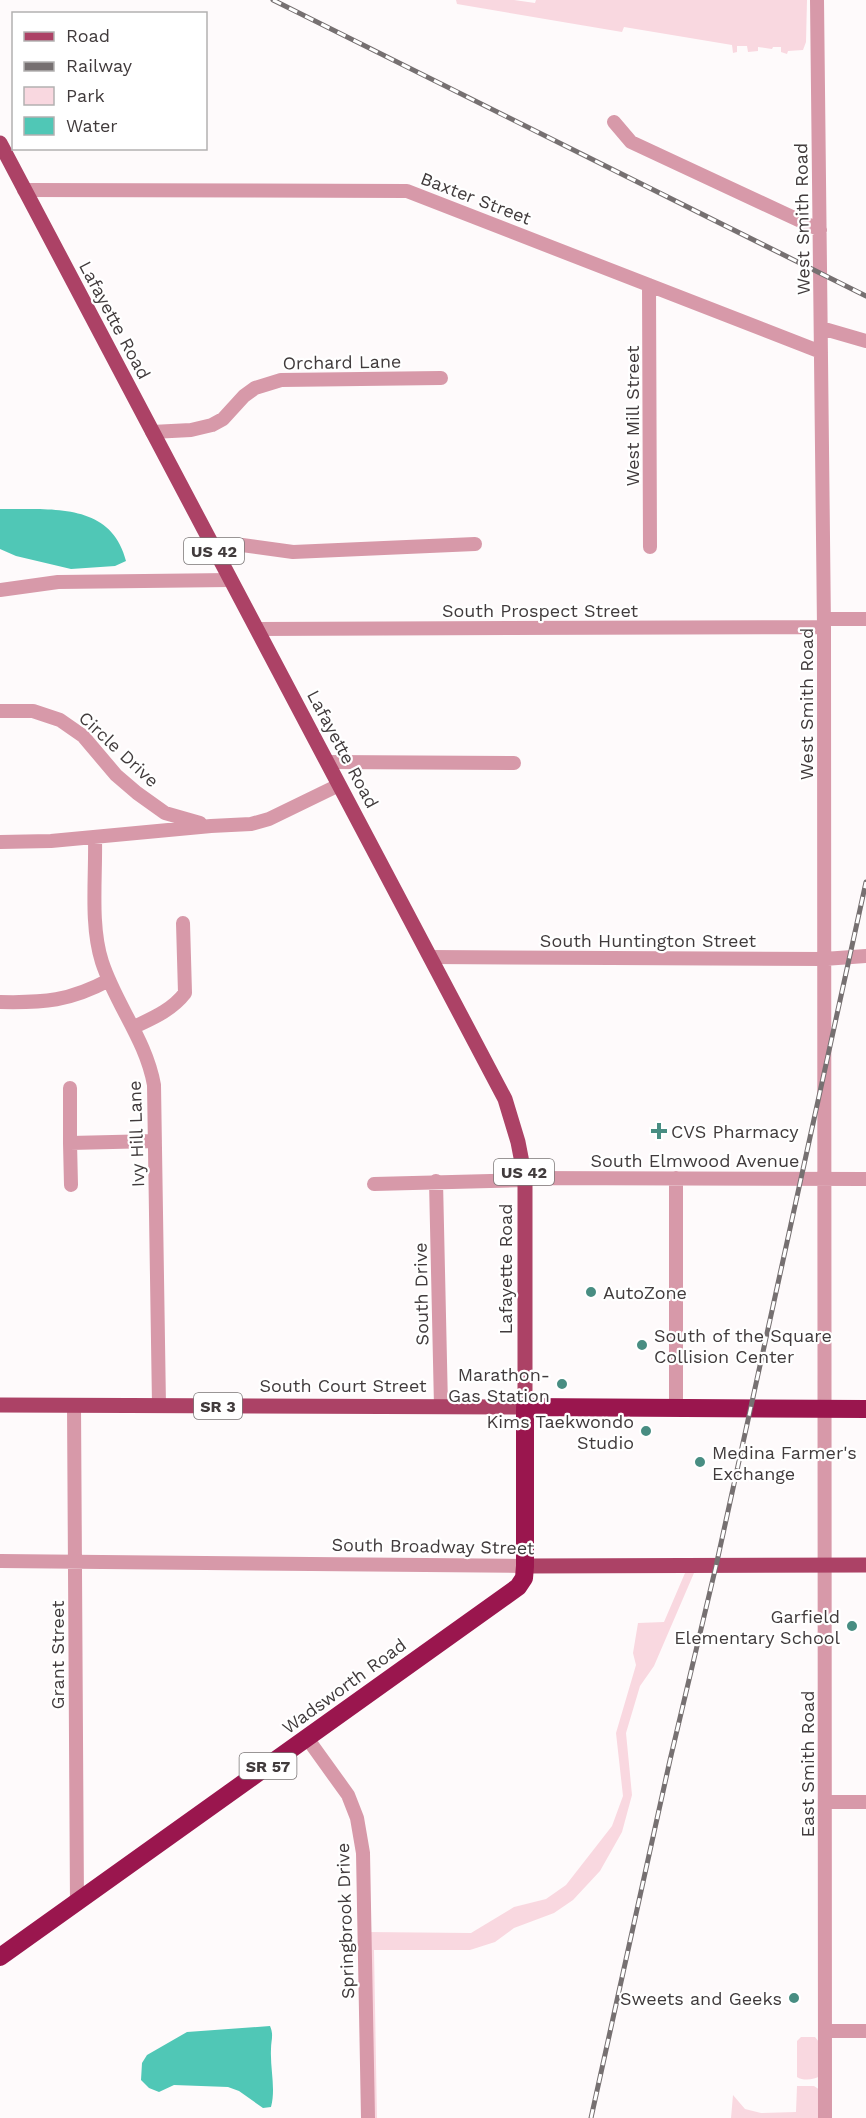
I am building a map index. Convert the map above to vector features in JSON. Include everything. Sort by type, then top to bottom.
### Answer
[{"type":"highway","name":"South Court Street","points":[[525,1407],[866,1409]]},
{"type":"highway","points":[[525,1407],[525,1566]]},
{"type":"highway","name":"Wadsworth Road","points":[[0,1958],[518,1587],[524,1578],[525,1566]]},
{"type":"main road","name":"Lafayette Road","points":[[0,143],[505,1099],[518,1142],[525,1179],[525,1407]]},
{"type":"main road","name":"South Court Street","points":[[0,1405],[525,1407]]},
{"type":"main road","name":"South Broadway Street","points":[[525,1566],[866,1565]]},
{"type":"street","name":"West Smith Road","points":[[817,0],[824,623],[824,1409]]},
{"type":"street","points":[[614,122],[631,142],[820,230]]},
{"type":"street","name":"Baxter Street","points":[[24,190],[406,190],[821,352]]},
{"type":"street","name":"West Mill Street","points":[[649,285],[650,547]]},
{"type":"street","points":[[821,328],[866,341]]},
{"type":"street","name":"Orchard Lane","points":[[152,432],[190,430],[212,425],[223,419],[244,396],[255,388],[281,380],[441,378]]},
{"type":"street","points":[[216,554],[242,545],[293,552],[475,544]]},
{"type":"street","points":[[0,590],[58,582],[230,579]]},
{"type":"street","name":"South Prospect Street","points":[[257,629],[824,623],[866,619]]},
{"type":"street","name":"Circle Drive","points":[[0,711],[33,711],[60,720],[83,736],[116,776],[165,813],[211,826]]},
{"type":"street","points":[[328,762],[514,763]]},
{"type":"street","name":"Circle Drive","points":[[0,842],[95,838],[251,824],[269,819],[339,785]]},
{"type":"street","name":"Ivy Hill Lane","points":[[95,838],[98,949],[109,980],[146,1052],[154,1085],[159,1405]]},
{"type":"street","points":[[134,1027],[159,1016],[178,1002],[185,993],[183,924]]},
{"type":"street","name":"South Huntington Street","points":[[430,957],[866,957]]},
{"type":"street","points":[[0,1002],[38,1003],[68,998],[109,980]]},
{"type":"street","points":[[70,1088],[71,1185]]},
{"type":"street","points":[[70,1143],[155,1141]]},
{"type":"street","points":[[676,1178],[676,1408]]},
{"type":"street","name":"South Elmwood Avenue","points":[[374,1184],[525,1179],[866,1179]]},
{"type":"street","name":"South Drive","points":[[436,1181],[441,1406]]},
{"type":"street","name":"Grant Street","points":[[74,1405],[77,1904]]},
{"type":"street","name":"East Smith Road","points":[[824,1409],[825,2118]]},
{"type":"street","name":"South Broadway Street","points":[[0,1561],[525,1566]]},
{"type":"street","name":"Springbrook Drive","points":[[307,1738],[348,1795],[357,1818],[363,1872],[368,2118]]},
{"type":"street","points":[[825,1802],[866,1802]]},
{"type":"street","points":[[825,2031],[866,2031]]},
{"type":"green space","points":[[456,0],[514,0],[535,3],[536,0],[807,0],[806,42],[803,50],[788,51],[787,54],[781,52],[781,47],[772,49],[758,47],[758,51],[748,52],[747,46],[737,46],[737,52],[733,53],[732,45],[624,27],[622,32],[457,4]]},
{"type":"green space","points":[[688,1566],[697,1566],[654,1666],[640,1686],[626,1733],[632,1795],[622,1832],[600,1871],[573,1900],[554,1913],[514,1928],[495,1942],[470,1950],[374,1950],[377,2118],[370,2118],[367,1932],[471,1933],[514,1907],[546,1899],[566,1885],[612,1826],[623,1796],[616,1733],[636,1665],[633,1653],[638,1623],[664,1622]]},
{"type":"green space","points":[[801,2037],[815,2037],[819,2042],[820,2076],[805,2079],[797,2077],[797,2041]]},
{"type":"green space","points":[[797,2086],[814,2086],[820,2090],[819,2118],[731,2118],[733,2095],[745,2109],[761,2113],[796,2112]]},
{"type":"water","points":[[0,509],[57,510],[92,518],[107,528],[118,542],[126,561],[115,566],[71,569],[16,556],[0,549]]},
{"type":"water","points":[[270,2026],[273,2086],[271,2107],[263,2108],[239,2091],[228,2087],[174,2085],[159,2092],[149,2088],[141,2080],[142,2063],[147,2055],[187,2032]]},
{"type":"railway","points":[[273,0],[866,296]]},
{"type":"railway","points":[[591,2118],[670,1760],[716,1566],[866,882]]},
{"type":"place","name":"CVS Pharmacy","points":[[659,1131]]},
{"type":"place","name":"AutoZone","points":[[591,1292]]},
{"type":"place","name":"South of the Square Collision Center","points":[[642,1345]]},
{"type":"place","name":"Marathon- Gas Station","points":[[562,1384]]},
{"type":"place","name":"Kims Taekwondo Studio","points":[[646,1431]]},
{"type":"place","name":"Medina Farmer's Exchange","points":[[700,1462]]},
{"type":"place","name":"Garfield Elementary School","points":[[852,1626]]},
{"type":"place","name":"Sweets and Geeks","points":[[794,1998]]}]
